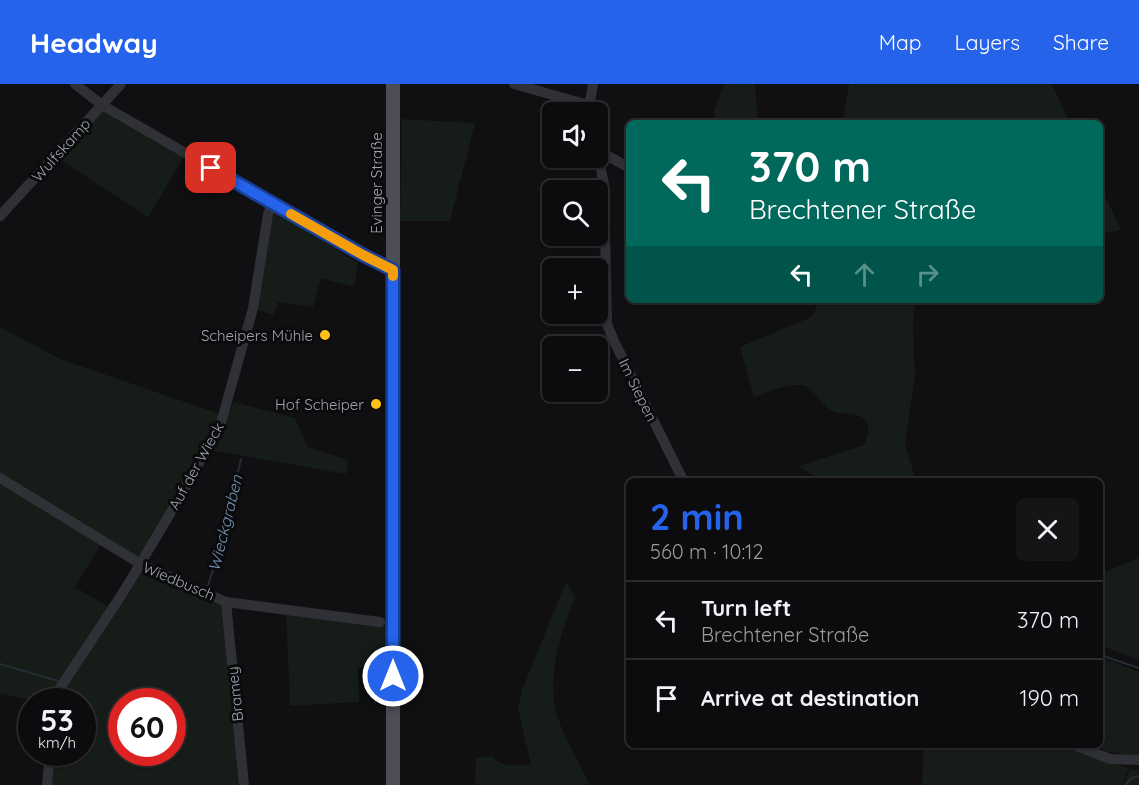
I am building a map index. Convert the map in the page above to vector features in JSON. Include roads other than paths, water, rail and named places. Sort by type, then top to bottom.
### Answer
[{"type":"main road","name":"Evinger Straße","points":[[393,84],[393,785]]},
{"type":"street","points":[[75,84],[102,105],[272,204],[393,270]]},
{"type":"street","name":"Wulfskamp","points":[[0,216],[121,84]]},
{"type":"street","points":[[514,84],[567,102]]},
{"type":"street","points":[[589,102],[593,84]]},
{"type":"street","points":[[608,157],[626,166]]},
{"type":"street","name":"Im Siepen","points":[[601,168],[604,184],[607,324],[682,478]]},
{"type":"street","name":"Auf der Wieck","points":[[60,688],[124,591],[138,563],[180,496],[221,423],[248,329],[268,214],[272,204]]},
{"type":"street","name":"Wiedbusch","points":[[0,478],[138,563],[226,602],[380,622]]},
{"type":"street","name":"Bramey","points":[[226,602],[244,785]]},
{"type":"street","points":[[1082,748],[1110,759],[1139,760]]},
{"type":"street","points":[[46,785],[48,766]]},
{"type":"waterway","name":"Wieckgraben","points":[[207,588],[221,546],[241,459]]},
{"type":"waterway","points":[[1103,656],[1139,668]]},
{"type":"waterway","points":[[0,664],[58,681]]},
{"type":"waterway","points":[[1125,785],[1132,778],[1139,776]]},
{"type":"place","name":"Scheipers Mühle","points":[[325,335]]},
{"type":"place","name":"Hof Scheiper","points":[[376,404]]}]
